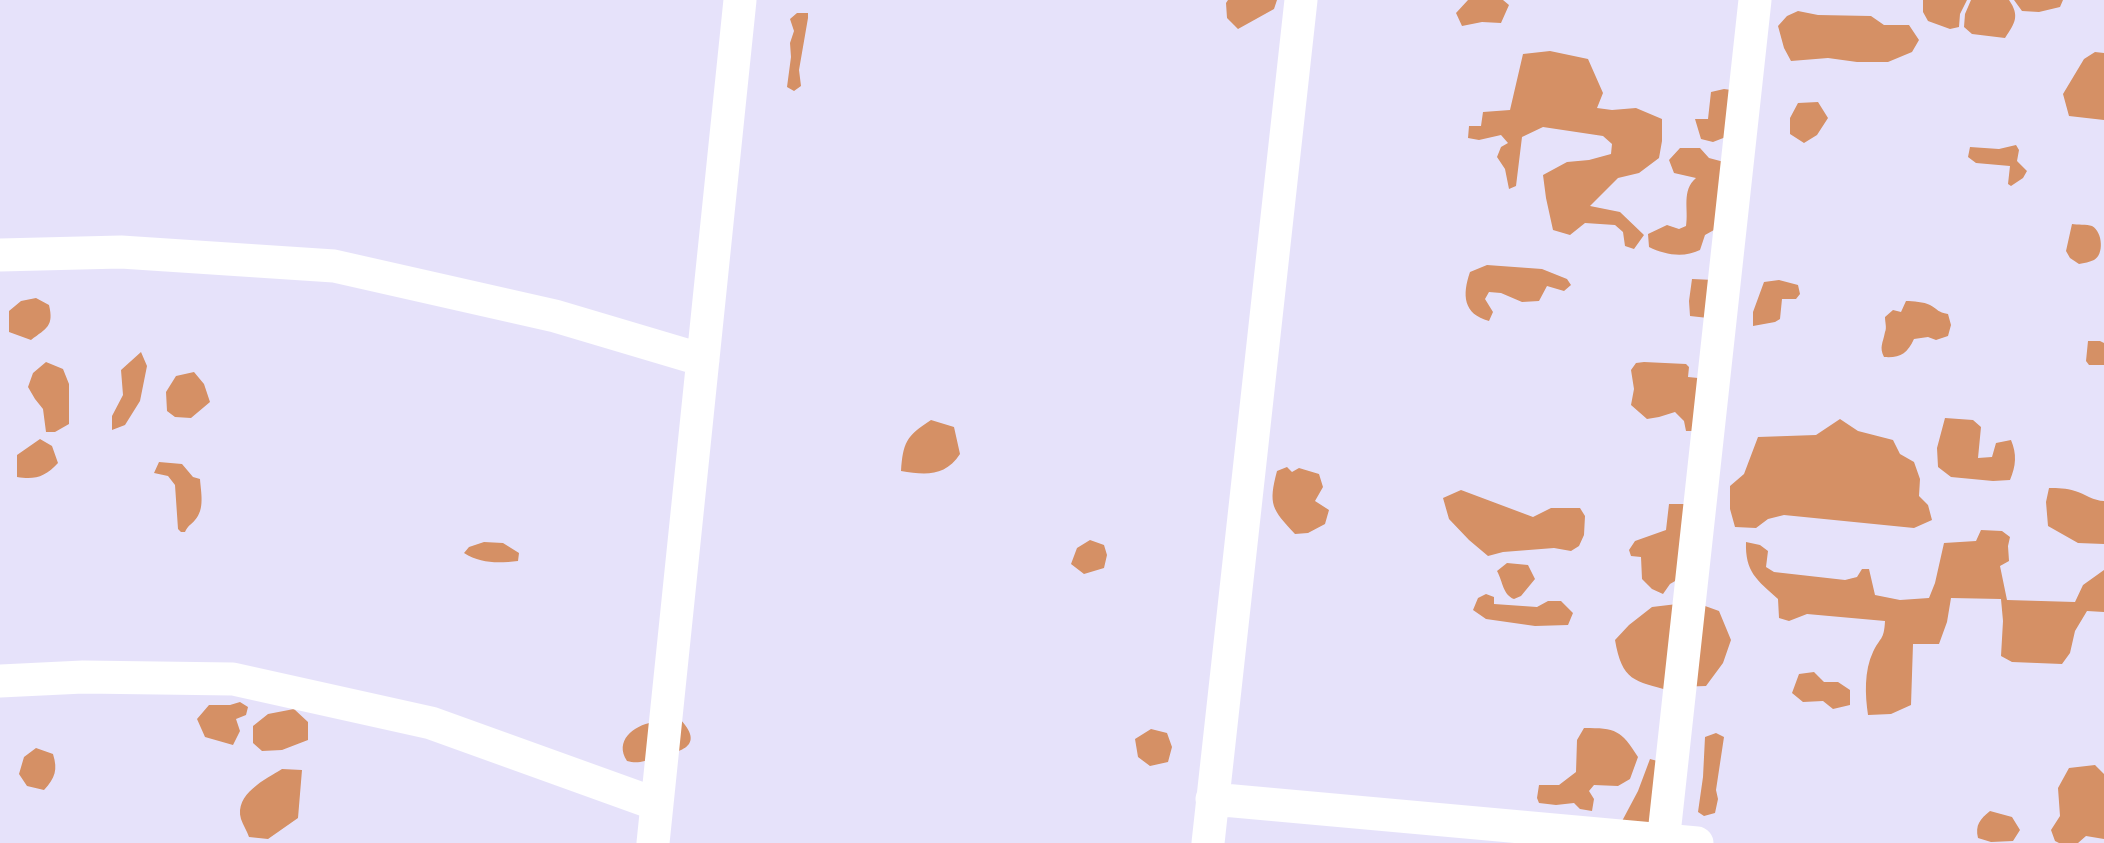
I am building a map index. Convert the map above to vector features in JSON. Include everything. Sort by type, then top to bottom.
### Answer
[{"type":"street","points":[[653,843],[740,0]]},
{"type":"street","points":[[1208,843],[1300,0]]},
{"type":"street","points":[[1663,841],[1755,0]]},
{"type":"street","points":[[0,255],[121,252],[334,266],[555,316],[703,360]]},
{"type":"street","points":[[0,681],[83,677],[233,679],[431,723],[656,804]]},
{"type":"street","points":[[1212,799],[1697,843]]},
{"type":"shaded area","points":[[1228,0],[1277,0],[1274,9],[1238,29],[1227,18],[1226,3]]},
{"type":"shaded area","points":[[1468,0],[1503,0],[1509,5],[1501,23],[1482,22],[1462,26],[1456,13]]},
{"type":"shaded area","points":[[1923,0],[1967,0],[1960,14],[1959,27],[1950,29],[1928,21],[1923,12]]},
{"type":"shaded area","points":[[1971,0],[2009,0],[2015,19],[2005,38],[1972,34],[1964,27],[1965,14]]},
{"type":"shaded area","points":[[2014,0],[2063,0],[2060,7],[2039,12],[2022,11]]},
{"type":"shaded area","points":[[1798,11],[1818,15],[1871,16],[1884,25],[1909,25],[1919,40],[1912,52],[1888,62],[1857,62],[1828,58],[1791,61],[1784,48],[1778,26],[1787,16]]},
{"type":"shaded area","points":[[797,13],[808,13],[808,18],[799,70],[801,86],[794,91],[787,87],[791,57],[790,43],[794,31],[790,19]]},
{"type":"shaded area","points":[[1550,51],[1588,59],[1603,93],[1597,108],[1612,110],[1636,108],[1662,119],[1659,158],[1639,173],[1618,178],[1590,206],[1620,212],[1644,235],[1634,249],[1625,246],[1623,232],[1615,225],[1585,223],[1570,235],[1553,230],[1543,175],[1567,162],[1589,160],[1611,154],[1612,144],[1603,136],[1543,127],[1522,137],[1516,186],[1509,189],[1505,169],[1497,157],[1501,147],[1508,143],[1501,135],[1479,140],[1468,138],[1469,126],[1481,126],[1483,112],[1510,110],[1523,54]]},
{"type":"shaded area","points":[[2095,52],[2104,53],[2104,120],[2069,116],[2063,94],[2084,59]]},
{"type":"shaded area","points":[[1724,89],[1739,91],[1731,135],[1713,142],[1701,139],[1695,119],[1708,119],[1711,92]]},
{"type":"shaded area","points":[[1818,102],[1828,118],[1817,135],[1804,143],[1790,134],[1790,118],[1798,103]]},
{"type":"shaded area","points":[[2016,145],[2019,150],[2017,161],[2027,171],[2023,178],[2011,186],[2008,184],[2010,166],[1976,163],[1968,157],[1970,147],[1999,149]]},
{"type":"shaded area","points":[[1680,148],[1700,148],[1709,158],[1724,162],[1723,225],[1705,235],[1700,250],[1681,255],[1668,254],[1649,247],[1648,234],[1667,225],[1679,229],[1686,226],[1687,194],[1691,183],[1696,178],[1674,173],[1669,160]]},
{"type":"shaded area","points":[[2072,224],[2092,226],[2096,229],[2101,249],[2094,260],[2079,264],[2070,258],[2066,251]]},
{"type":"shaded area","points":[[1487,265],[1542,269],[1567,279],[1571,285],[1564,291],[1547,286],[1539,301],[1522,302],[1501,293],[1489,292],[1485,299],[1493,312],[1489,321],[1474,314],[1469,308],[1466,296],[1470,272]]},
{"type":"shaded area","points":[[1692,279],[1714,280],[1708,318],[1690,316],[1689,301]]},
{"type":"shaded area","points":[[1779,280],[1798,285],[1800,294],[1796,299],[1782,299],[1780,319],[1753,326],[1753,312],[1764,282]]},
{"type":"shaded area","points":[[36,298],[49,305],[51,318],[48,326],[31,340],[9,332],[9,311],[21,301]]},
{"type":"shaded area","points":[[1906,301],[1928,304],[1948,314],[1951,325],[1948,336],[1936,340],[1928,337],[1914,339],[1902,354],[1884,357],[1882,348],[1886,329],[1885,317],[1893,310],[1901,312]]},
{"type":"shaded area","points":[[2088,341],[2104,343],[2104,365],[2089,365],[2086,361]]},
{"type":"shaded area","points":[[141,352],[147,366],[140,401],[125,425],[112,430],[112,416],[123,395],[121,370]]},
{"type":"shaded area","points":[[46,362],[63,369],[69,384],[69,424],[55,432],[46,432],[43,409],[28,387],[33,373]]},
{"type":"shaded area","points":[[1636,363],[1686,364],[1689,367],[1688,377],[1698,378],[1697,431],[1686,431],[1684,421],[1675,412],[1647,419],[1631,405],[1634,389],[1631,370]]},
{"type":"shaded area","points":[[194,372],[204,384],[210,402],[191,418],[175,417],[167,411],[166,392],[176,376]]},
{"type":"shaded area","points":[[1945,418],[1973,420],[1981,427],[1978,458],[1992,457],[1996,443],[2011,440],[2015,460],[2010,480],[1993,481],[1951,477],[1938,467],[1937,448]]},
{"type":"shaded area","points":[[1840,419],[1858,431],[1893,440],[1900,454],[1914,462],[1920,479],[1919,496],[1928,505],[1932,520],[1914,528],[1784,515],[1768,519],[1756,528],[1735,527],[1730,509],[1730,486],[1744,474],[1758,437],[1816,435]]},
{"type":"shaded area","points":[[931,420],[954,427],[960,454],[941,471],[918,473],[901,471],[907,441]]},
{"type":"shaded area","points":[[40,439],[52,446],[58,463],[49,472],[39,476],[17,477],[17,455]]},
{"type":"shaded area","points":[[159,462],[182,464],[193,477],[200,479],[202,501],[200,511],[185,532],[178,529],[175,485],[168,476],[154,473]]},
{"type":"shaded area","points":[[1287,467],[1292,472],[1299,468],[1319,474],[1323,487],[1315,501],[1329,510],[1325,524],[1308,533],[1295,534],[1274,506],[1273,492],[1277,471]]},
{"type":"shaded area","points":[[2049,488],[2072,490],[2104,501],[2104,544],[2078,543],[2048,526],[2046,502]]},
{"type":"shaded area","points":[[1461,490],[1533,517],[1551,508],[1580,508],[1585,516],[1584,535],[1579,546],[1571,551],[1554,548],[1503,552],[1488,556],[1449,519],[1443,498]]},
{"type":"shaded area","points":[[1669,504],[1699,504],[1699,567],[1670,584],[1663,594],[1652,589],[1642,579],[1641,557],[1631,556],[1629,550],[1635,541],[1666,530]]},
{"type":"shaded area","points":[[1981,530],[2002,531],[2010,537],[2009,561],[2000,566],[2007,600],[2075,602],[2083,585],[2104,570],[2104,612],[2087,611],[2075,631],[2070,653],[2062,664],[2012,662],[2001,656],[2003,621],[2001,599],[1951,598],[1947,622],[1939,644],[1913,644],[1911,705],[1891,714],[1868,715],[1866,699],[1868,667],[1873,652],[1883,636],[1885,621],[1807,614],[1789,621],[1779,618],[1778,599],[1754,575],[1746,552],[1746,542],[1760,545],[1768,551],[1766,567],[1774,572],[1845,580],[1857,577],[1862,569],[1869,569],[1875,595],[1900,600],[1929,598],[1935,583],[1944,543],[1976,541]]},
{"type":"shaded area","points":[[1090,540],[1104,545],[1107,555],[1104,568],[1084,574],[1071,564],[1077,548]]},
{"type":"shaded area","points":[[484,542],[503,543],[519,553],[518,561],[484,561],[464,553],[469,547]]},
{"type":"shaded area","points":[[1507,563],[1528,565],[1535,579],[1521,596],[1514,599],[1505,591],[1497,571]]},
{"type":"shaded area","points":[[1486,594],[1494,597],[1494,604],[1537,607],[1548,601],[1561,601],[1573,613],[1568,625],[1535,626],[1486,619],[1473,610],[1478,598]]},
{"type":"shaded area","points":[[1694,602],[1719,611],[1731,640],[1723,663],[1706,686],[1676,687],[1671,691],[1648,685],[1626,672],[1615,640],[1629,625],[1652,607]]},
{"type":"shaded area","points":[[1814,672],[1824,682],[1838,682],[1850,690],[1850,705],[1833,709],[1823,701],[1803,702],[1792,693],[1799,674]]},
{"type":"shaded area","points":[[240,702],[248,707],[246,715],[236,719],[240,731],[233,745],[205,737],[197,719],[209,705],[230,705]]},
{"type":"shaded area","points":[[294,709],[308,722],[308,740],[282,750],[262,751],[253,743],[253,726],[268,714]]},
{"type":"shaded area","points":[[681,720],[691,737],[685,748],[644,761],[627,761],[624,754],[624,741],[633,731],[653,722]]},
{"type":"shaded area","points":[[1584,728],[1611,730],[1627,741],[1638,757],[1630,779],[1618,786],[1594,785],[1589,791],[1594,799],[1592,811],[1580,809],[1574,803],[1556,805],[1539,803],[1537,798],[1539,785],[1559,785],[1576,772],[1577,740]]},
{"type":"shaded area","points":[[1151,729],[1167,733],[1172,747],[1168,762],[1150,766],[1138,757],[1135,739]]},
{"type":"shaded area","points":[[1716,733],[1724,737],[1716,790],[1718,799],[1715,813],[1704,816],[1698,812],[1705,737]]},
{"type":"shaded area","points":[[36,748],[53,754],[54,774],[44,790],[27,786],[19,774],[24,757]]},
{"type":"shaded area","points":[[1650,759],[1665,763],[1656,823],[1621,823],[1638,791]]},
{"type":"shaded area","points":[[2095,765],[2104,774],[2104,839],[2086,836],[2078,843],[2059,843],[2055,841],[2051,830],[2060,816],[2058,788],[2069,768]]},
{"type":"shaded area","points":[[282,769],[302,770],[298,818],[268,839],[249,837],[241,819],[242,802],[253,788]]},
{"type":"shaded area","points":[[1990,811],[2012,817],[2020,830],[2013,841],[1991,842],[1978,838],[1979,823]]}]
